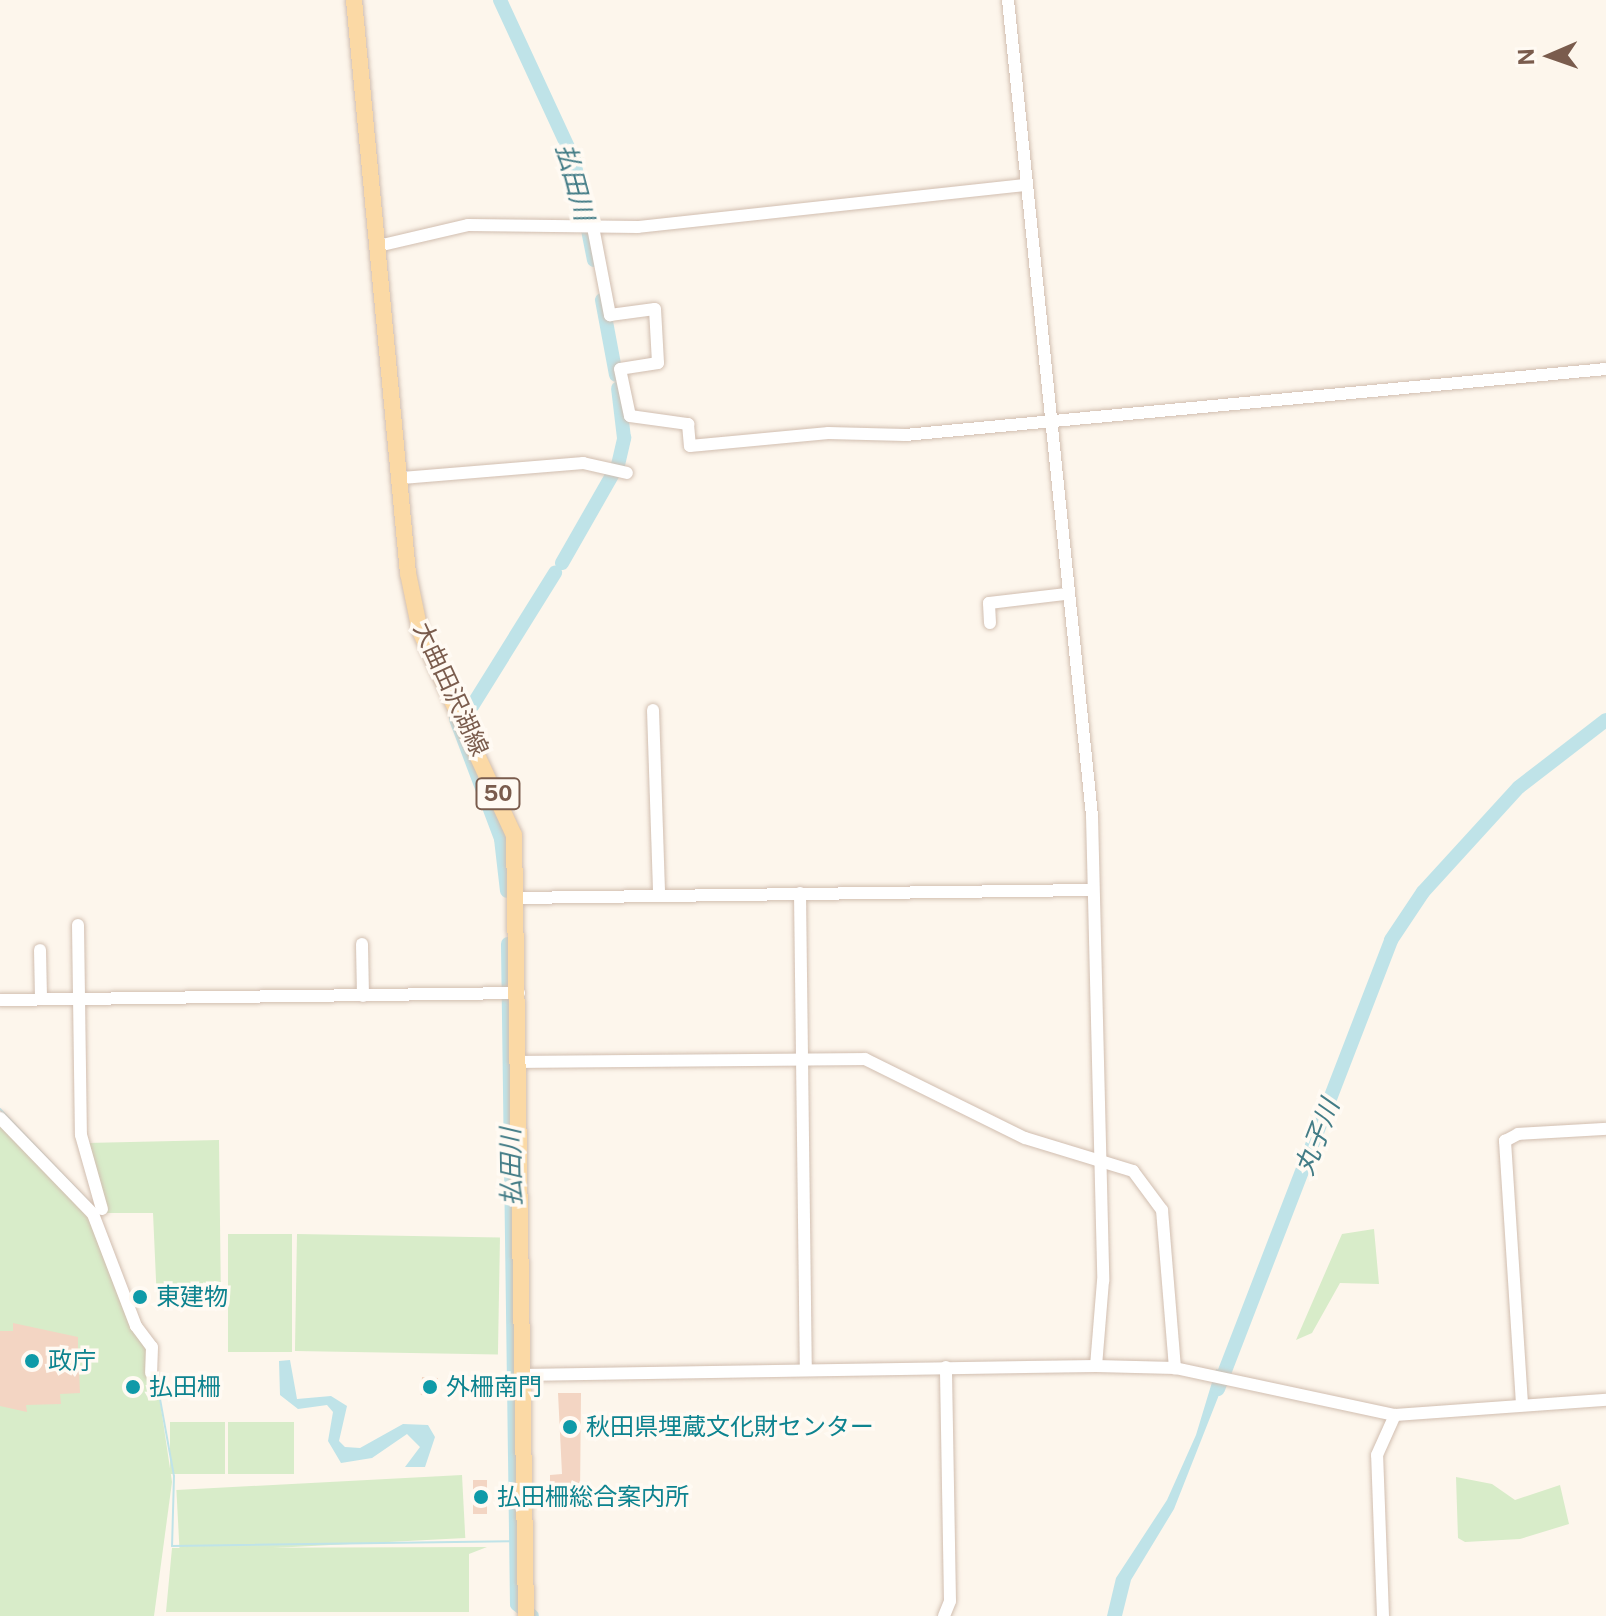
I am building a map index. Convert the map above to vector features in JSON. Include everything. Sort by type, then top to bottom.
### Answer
[{"type":"main road","name":"大曲田沢湖線","points":[[354,0],[420,631],[514,835],[526,1612]]},
{"type":"street","points":[[1008,0],[1092,890],[1096,1158],[1103,1281],[1096,1366]]},
{"type":"street","points":[[378,246],[468,225],[588,227],[1026,185]]},
{"type":"street","points":[[588,227],[610,315],[655,309],[658,363],[620,369],[630,416],[688,424],[690,446],[1050,422],[1606,369]]},
{"type":"street","points":[[402,478],[607,465],[627,473]]},
{"type":"street","points":[[990,623],[989,603],[1066,594]]},
{"type":"street","points":[[653,710],[659,894]]},
{"type":"street","points":[[517,898],[1092,890]]},
{"type":"street","points":[[800,893],[806,1369]]},
{"type":"street","points":[[78,925],[81,1135],[102,1209]]},
{"type":"street","points":[[362,944],[363,996]]},
{"type":"street","points":[[40,950],[41,999]]},
{"type":"street","points":[[0,1000],[518,994]]},
{"type":"street","points":[[518,1062],[801,1058],[878,1062],[1025,1138],[1133,1171],[1162,1210],[1177,1369]]},
{"type":"street","points":[[0,1118],[93,1214],[136,1326],[152,1347],[151,1373]]},
{"type":"street","points":[[1522,1404],[1505,1141],[1606,1129]]},
{"type":"street","points":[[522,1375],[1096,1366],[1177,1369],[1395,1415],[1606,1400]]},
{"type":"street","points":[[944,1616],[950,1601],[946,1367]]},
{"type":"street","points":[[1383,1616],[1377,1455],[1395,1415]]},
{"type":"green space","points":[[0,1118],[93,1214],[152,1347],[172,1482],[154,1616],[0,1616]]},
{"type":"green space","points":[[219,1140],[221,1303],[157,1302],[153,1213],[105,1213],[86,1143]]},
{"type":"green space","points":[[1374,1229],[1379,1284],[1340,1283],[1312,1333],[1296,1340],[1342,1234]]},
{"type":"green space","points":[[228,1234],[292,1234],[292,1352],[228,1352]]},
{"type":"green space","points":[[297,1234],[500,1238],[498,1355],[295,1351]]},
{"type":"green space","points":[[170,1422],[225,1422],[225,1474],[170,1474]]},
{"type":"green space","points":[[228,1422],[294,1422],[294,1474],[228,1474]]},
{"type":"green space","points":[[462,1475],[465,1538],[180,1553],[176,1490]]},
{"type":"green space","points":[[1456,1477],[1492,1484],[1515,1500],[1560,1485],[1569,1524],[1520,1539],[1465,1542],[1458,1538]]},
{"type":"green space","points":[[487,1547],[469,1554],[469,1612],[166,1612],[172,1548]]},
{"type":"water","points":[[290,1360],[297,1399],[331,1396],[347,1406],[339,1441],[345,1447],[360,1448],[403,1424],[428,1425],[435,1437],[425,1467],[405,1467],[420,1447],[407,1434],[372,1458],[341,1463],[328,1441],[333,1412],[327,1405],[298,1409],[280,1395],[279,1361]]},
{"type":"water","points":[[1216,1369],[1228,1372],[1174,1509],[1131,1580],[1122,1616],[1107,1616],[1116,1578],[1167,1500],[1196,1435]]},
{"type":"building","name":"政庁","points":[[13,1323],[78,1337],[78,1353],[64,1354],[64,1369],[79,1369],[80,1393],[60,1394],[61,1404],[26,1405],[27,1412],[0,1406],[0,1331],[13,1331]]},
{"type":"building","name":"外柵南門","points":[[422,1377],[438,1378],[437,1396],[421,1395]]},
{"type":"building","points":[[179,1386],[210,1386],[210,1398],[179,1398]]},
{"type":"building","name":"秋田県埋蔵文化財センター","points":[[558,1393],[581,1393],[580,1495],[550,1496],[550,1475],[562,1474]]},
{"type":"building","name":"払田柵総合案内所","points":[[473,1480],[487,1480],[487,1514],[473,1514]]},
{"type":"waterway","name":"払田川","points":[[500,0],[574,160],[594,260]]},
{"type":"waterway","name":"払田川","points":[[602,300],[616,375]]},
{"type":"waterway","name":"払田川","points":[[562,563],[618,465],[624,438],[618,388]]},
{"type":"waterway","name":"払田川","points":[[469,711],[555,573]]},
{"type":"waterway","name":"払田川","points":[[456,719],[501,839],[507,891]]},
{"type":"waterway","name":"丸子川","points":[[1218,1389],[1391,940],[1423,892],[1519,787],[1606,720]]},
{"type":"waterway","name":"払田川","points":[[508,944],[517,1604],[532,1616]]},
{"type":"waterway","points":[[0,1109],[93,1206]]},
{"type":"waterway","points":[[156,1377],[174,1476],[172,1546],[516,1541]]},
{"type":"place","name":"東建物","points":[[140,1297]]},
{"type":"place","name":"政庁","points":[[32,1361]]},
{"type":"place","name":"払田柵","points":[[133,1387]]},
{"type":"place","name":"外柵南門","points":[[430,1387]]},
{"type":"place","name":"秋田県埋蔵文化財センター","points":[[570,1427]]},
{"type":"place","name":"払田柵総合案内所","points":[[481,1497]]}]
